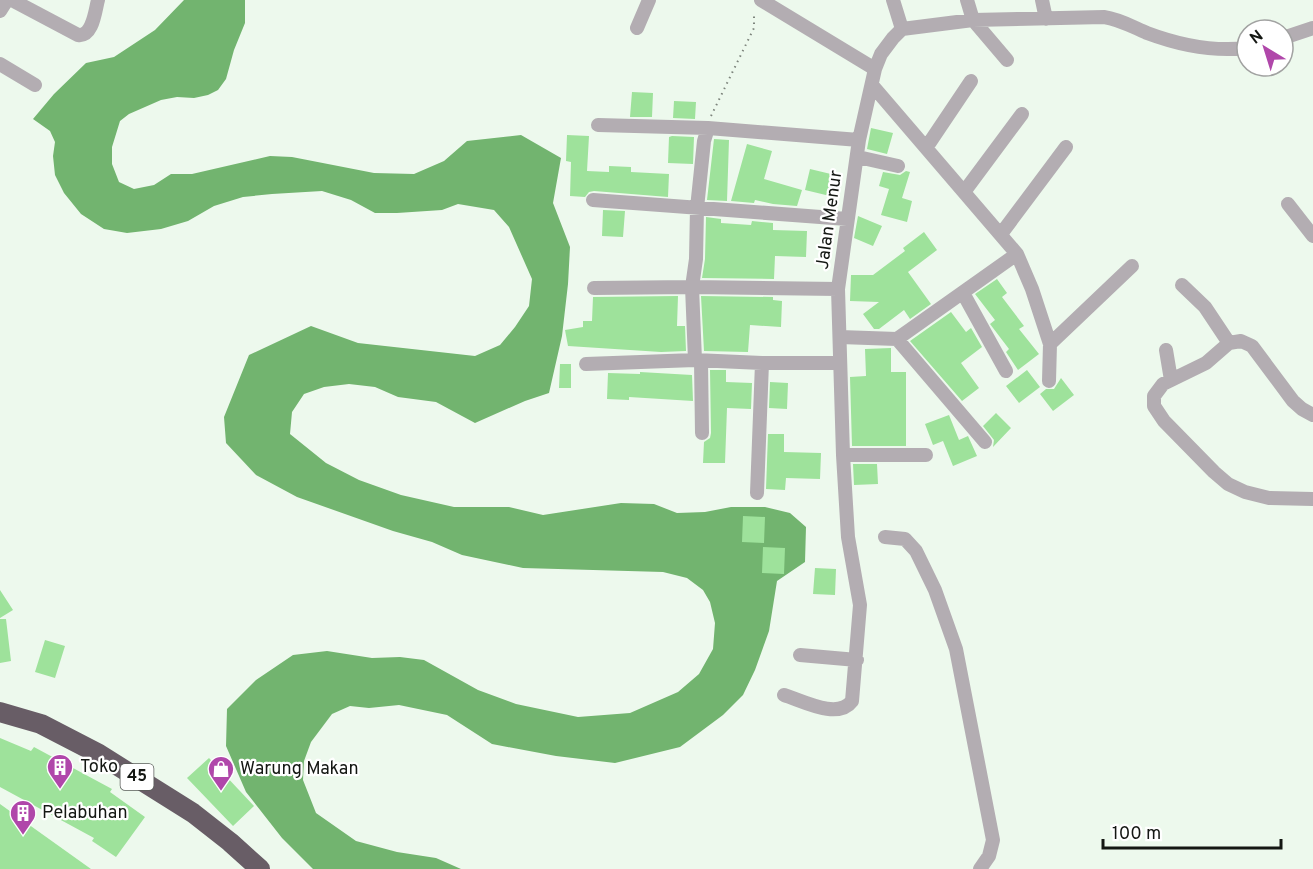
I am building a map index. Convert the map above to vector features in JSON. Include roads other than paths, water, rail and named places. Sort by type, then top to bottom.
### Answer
[{"type":"highway","name":"45","points":[[0,712],[41,724],[99,754],[193,813],[260,869]]},
{"type":"street","points":[[0,11],[7,0]]},
{"type":"street","points":[[12,0],[83,35],[90,28],[98,0]]},
{"type":"street","points":[[637,28],[648,0]]},
{"type":"street","points":[[893,0],[902,29],[973,20],[1110,18],[1153,35],[1199,48],[1235,49]]},
{"type":"street","points":[[967,0],[973,20],[1007,60]]},
{"type":"street","points":[[1042,0],[1046,19]]},
{"type":"street","points":[[757,5],[807,30],[875,69]]},
{"type":"street","points":[[1295,34],[1313,28]]},
{"type":"street","name":"Jalan Menur","points":[[784,695],[831,710],[842,710],[852,701],[860,605],[848,537],[839,363],[838,289],[859,140],[875,69],[886,45],[902,29]]},
{"type":"street","points":[[0,64],[35,85]]},
{"type":"street","points":[[926,148],[971,81]]},
{"type":"street","points":[[872,84],[1017,254],[1032,289],[1050,344],[1049,381]]},
{"type":"street","points":[[964,192],[1022,114]]},
{"type":"street","points":[[598,125],[708,128],[859,140]]},
{"type":"street","points":[[702,433],[693,287],[697,208],[704,141],[708,128]]},
{"type":"street","points":[[1001,234],[1066,147]]},
{"type":"street","points":[[858,157],[898,166]]},
{"type":"street","points":[[593,201],[848,219]]},
{"type":"street","points":[[1288,204],[1313,236]]},
{"type":"street","points":[[840,337],[897,339],[1017,254]]},
{"type":"street","points":[[1050,344],[1132,266]]},
{"type":"street","points":[[1182,285],[1205,307],[1228,343]]},
{"type":"street","points":[[594,288],[838,289]]},
{"type":"street","points":[[963,293],[1006,370]]},
{"type":"street","points":[[897,339],[986,442]]},
{"type":"street","points":[[1313,415],[1293,400],[1252,346],[1241,341],[1228,343],[1206,363],[1163,384],[1155,392],[1153,402],[1155,410],[1164,421],[1220,478],[1236,488],[1256,495],[1282,499],[1313,499]]},
{"type":"street","points":[[1166,350],[1171,380]]},
{"type":"street","points":[[586,364],[698,360],[839,363]]},
{"type":"street","points":[[757,493],[762,363]]},
{"type":"street","points":[[843,455],[926,455]]},
{"type":"street","points":[[885,537],[905,539],[916,551],[935,590],[956,649],[993,840],[989,856],[980,869]]},
{"type":"street","points":[[800,655],[857,660]]},
{"type":"place","name":"Toko","points":[[60,790]]},
{"type":"place","name":"Warung Makan","points":[[221,792]]},
{"type":"place","name":"Pelabuhan","points":[[23,836]]}]
